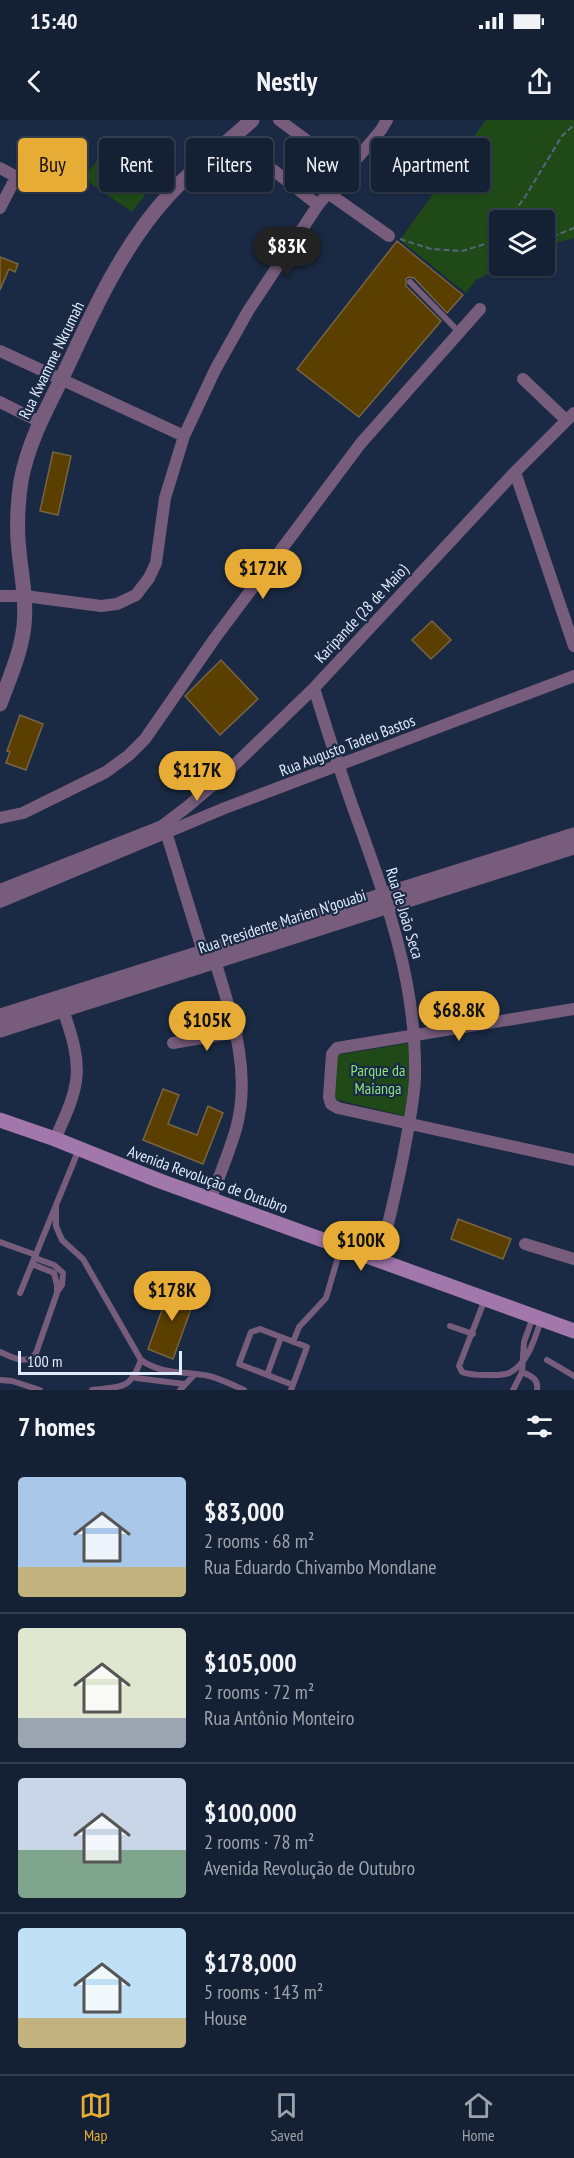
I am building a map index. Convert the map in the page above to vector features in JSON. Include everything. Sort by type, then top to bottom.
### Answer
[{"type":"main road","name":"Avenida Revolução de Outubro","points":[[0,1119],[211,1199],[574,1331]]},
{"type":"street","points":[[279,120],[304,138]]},
{"type":"street","points":[[359,156],[387,120]]},
{"type":"street","name":"Rua Kwamme Nkrumah","points":[[232,138],[246,122]]},
{"type":"street","points":[[0,168],[13,175],[15,179],[0,208]]},
{"type":"street","points":[[273,170],[318,205]]},
{"type":"street","name":"Rua Kwamme Nkrumah","points":[[0,704],[16,659],[24,627],[25,596],[18,540],[18,510],[21,482],[40,422],[104,291],[140,230],[186,178]]},
{"type":"street","points":[[0,596],[25,596],[101,606],[117,604],[136,595],[149,578],[156,563],[165,498],[184,436],[215,370],[248,311],[318,205],[328,193],[389,236]]},
{"type":"street","points":[[0,818],[32,809],[106,772],[129,755],[145,739],[215,638],[361,443],[480,309]]},
{"type":"street","points":[[0,351],[184,436]]},
{"type":"street","points":[[523,379],[570,417]]},
{"type":"street","points":[[0,402],[40,422]]},
{"type":"street","name":"Karipande (28 de Maio)","points":[[164,829],[220,779],[314,688],[515,472],[570,417]]},
{"type":"street","points":[[515,472],[574,646]]},
{"type":"street","name":"Rua Augusto Tadeu Bastos","points":[[0,890],[338,766],[574,676]]},
{"type":"street","name":"Rua de João Seca","points":[[314,688],[338,766],[386,900],[406,971],[414,1034],[415,1080],[409,1124],[397,1191],[379,1261]]},
{"type":"street","points":[[220,779],[213,790],[212,801],[225,808]]},
{"type":"street","points":[[164,829],[237,1032],[241,1058],[241,1101],[236,1128],[211,1199]]},
{"type":"street","name":"Rua Augusto Tadeu Bastos","points":[[0,902],[120,853],[164,829]]},
{"type":"street","name":"Rua Presidente Marien N'gouabi","points":[[0,1016],[209,957],[386,900],[574,835]]},
{"type":"street","name":"Rua Presidente Marien N'gouabi","points":[[386,900],[574,848]]},
{"type":"street","name":"Rua Presidente Marien N'gouabi","points":[[0,1030],[63,1010],[209,957]]},
{"type":"street","points":[[574,1009],[342,1046],[334,1050],[332,1054],[329,1097],[331,1104],[338,1108],[574,1160]]},
{"type":"street","points":[[56,1139],[70,1107],[78,1076],[73,1038],[63,1010]]},
{"type":"street","points":[[173,1043],[237,1032]]},
{"type":"street","points":[[525,1244],[574,1259]]},
{"type":"lane","points":[[410,282],[459,332]]},
{"type":"lane","points":[[20,1293],[79,1148]]},
{"type":"lane","points":[[56,1206],[56,1226],[62,1240],[83,1259],[141,1360],[164,1371],[208,1376],[233,1388],[244,1390]]},
{"type":"lane","points":[[0,1242],[34,1259],[54,1265],[63,1273],[62,1285],[57,1293],[36,1353],[32,1358],[22,1360],[0,1352]]},
{"type":"lane","points":[[293,1342],[299,1327],[326,1298],[341,1246]]},
{"type":"lane","points":[[485,1299],[459,1366],[462,1372],[468,1375],[508,1374],[523,1361]]},
{"type":"lane","points":[[513,1390],[522,1372],[524,1342],[537,1318]]},
{"type":"lane","points":[[450,1326],[473,1334]]},
{"type":"lane","points":[[260,1329],[281,1337],[307,1347],[292,1387],[239,1365],[251,1332],[260,1329]]},
{"type":"lane","points":[[267,1375],[281,1337]]},
{"type":"lane","points":[[547,1359],[574,1376]]},
{"type":"lane","points":[[92,1390],[120,1390],[136,1378],[141,1360]]},
{"type":"lane","points":[[522,1372],[535,1379],[537,1390]]},
{"type":"lane","points":[[136,1378],[182,1387],[194,1375]]},
{"type":"lane","points":[[0,1380],[12,1381],[40,1390]]},
{"type":"path","points":[[515,210],[562,136],[574,125]]},
{"type":"path","points":[[555,236],[574,228]]},
{"type":"path","points":[[389,236],[431,249],[462,251],[489,243]]},
{"type":"green space","points":[[486,120],[574,120],[574,238],[555,243],[555,210],[489,210],[489,274],[476,280],[466,293],[400,240],[434,192],[490,192],[490,138],[473,138]]},
{"type":"green space","points":[[99,158],[99,189],[87,181],[87,173]]},
{"type":"green space","points":[[103,192],[147,192],[132,212]]},
{"type":"green space","name":"Parque da Maianga","points":[[410,1043],[405,1116],[334,1099],[337,1055]]},
{"type":"building","points":[[397,241],[463,295],[447,313],[414,278],[406,279],[406,286],[441,321],[359,417],[297,369]]},
{"type":"building","points":[[0,257],[18,264],[15,272],[9,269],[0,290]]},
{"type":"building","points":[[53,452],[71,456],[58,515],[40,511]]},
{"type":"building","points":[[432,621],[451,640],[431,659],[412,640]]},
{"type":"building","points":[[221,660],[258,699],[220,735],[185,696]]},
{"type":"building","points":[[20,715],[43,724],[26,770],[6,763],[10,752],[7,751]]},
{"type":"building","points":[[163,1089],[179,1095],[168,1124],[197,1135],[208,1106],[223,1113],[203,1164],[143,1140]]},
{"type":"building","points":[[458,1219],[511,1239],[503,1259],[451,1239]]},
{"type":"building","points":[[171,1285],[196,1295],[173,1359],[148,1349]]}]
